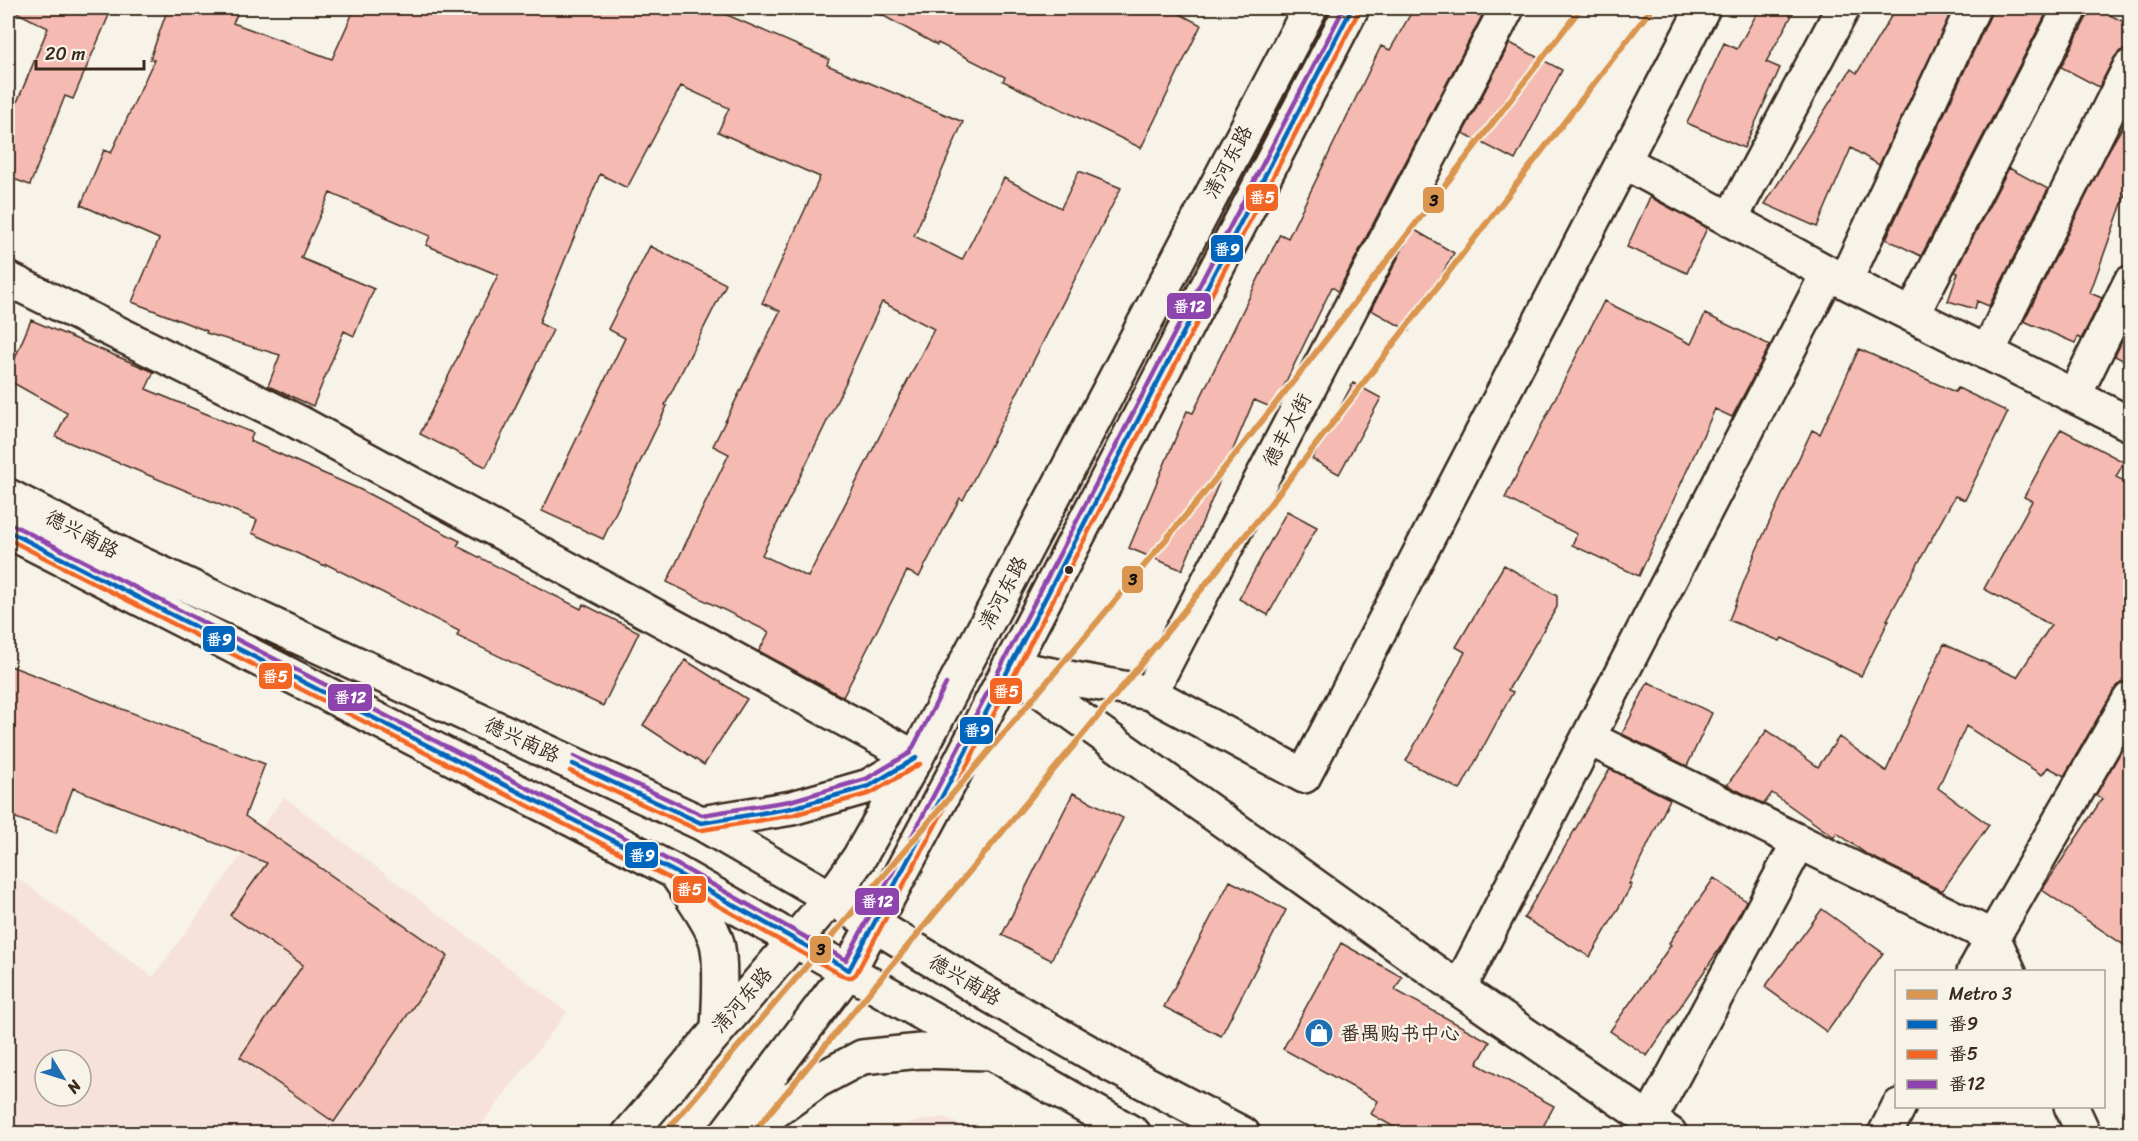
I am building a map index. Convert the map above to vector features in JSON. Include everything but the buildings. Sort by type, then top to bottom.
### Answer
[{"type":"street","name":"清河东路","points":[[629,1134],[831,898],[860,858],[916,758],[1310,8]]},
{"type":"street","name":"清河东路","points":[[726,1134],[849,970],[1009,668],[1352,8]]},
{"type":"street","name":"德丰大街","points":[[1150,693],[1508,8]]},
{"type":"street","points":[[1009,668],[1150,693],[1304,776],[1703,8]]},
{"type":"street","points":[[1730,220],[1843,8]]},
{"type":"street","points":[[1459,989],[1588,738],[1837,277],[1973,8]]},
{"type":"street","points":[[1912,315],[2070,8]]},
{"type":"street","points":[[1988,353],[2130,67]]},
{"type":"street","points":[[1623,162],[1837,277],[2130,424]]},
{"type":"street","points":[[8,279],[298,422],[916,758]]},
{"type":"street","points":[[2074,396],[2130,283]]},
{"type":"street","name":"德兴南路","points":[[8,496],[126,558],[701,823],[1102,1060],[1243,1134]]},
{"type":"street","name":"德兴南路","points":[[8,531],[675,872],[1134,1134]]},
{"type":"street","points":[[1009,668],[1459,989],[1660,1126],[1799,842]]},
{"type":"street","points":[[1975,970],[2130,699]]},
{"type":"street","points":[[1588,738],[1993,937],[2008,970]]},
{"type":"street","points":[[701,823],[792,808],[869,786],[916,758]]},
{"type":"street","points":[[675,872],[698,905],[717,943],[718,1028]]},
{"type":"street","points":[[749,1134],[764,1119],[817,1081],[861,1057],[920,1051],[995,1053]]},
{"type":"street","points":[[1885,1134],[1898,1108]]},
{"type":"street","points":[[2071,1108],[2084,1134]]},
{"type":"shaded area","points":[[284,797],[567,1012],[475,1133],[8,1133],[8,871],[153,977]]},
{"type":"shaded area","points":[[944,1117],[975,1133],[848,1133]]},
{"type":"metro line","name":"3","points":[[664,1134],[1004,734],[1205,492],[1348,312],[1581,8]]},
{"type":"metro line","name":"3","points":[[752,1134],[1261,516],[1652,8]]},
{"type":"transit line","name":"番12","points":[[11,524],[678,865],[846,960],[1344,8]]},
{"type":"transit line","name":"番9","points":[[849,970],[953,776],[1352,8]]},
{"type":"transit line","name":"番5","points":[[8,539],[671,879],[845,977],[852,977],[856,974],[960,779],[1359,11]]},
{"type":"transit line","name":"番9","points":[[8,531],[675,872],[849,970]]},
{"type":"transit line","name":"番12","points":[[574,756],[702,815],[790,801],[866,779],[910,753],[946,684]]},
{"type":"transit line","name":"番9","points":[[701,823],[792,808],[869,786],[916,758]]},
{"type":"transit line","name":"番9","points":[[573,764],[701,823]]},
{"type":"transit line","name":"番5","points":[[702,830],[793,815],[871,793],[920,764]]},
{"type":"transit line","name":"番5","points":[[570,771],[698,830]]},
{"type":"place","name":"番禺购书中心","points":[[1319,1033]]}]
